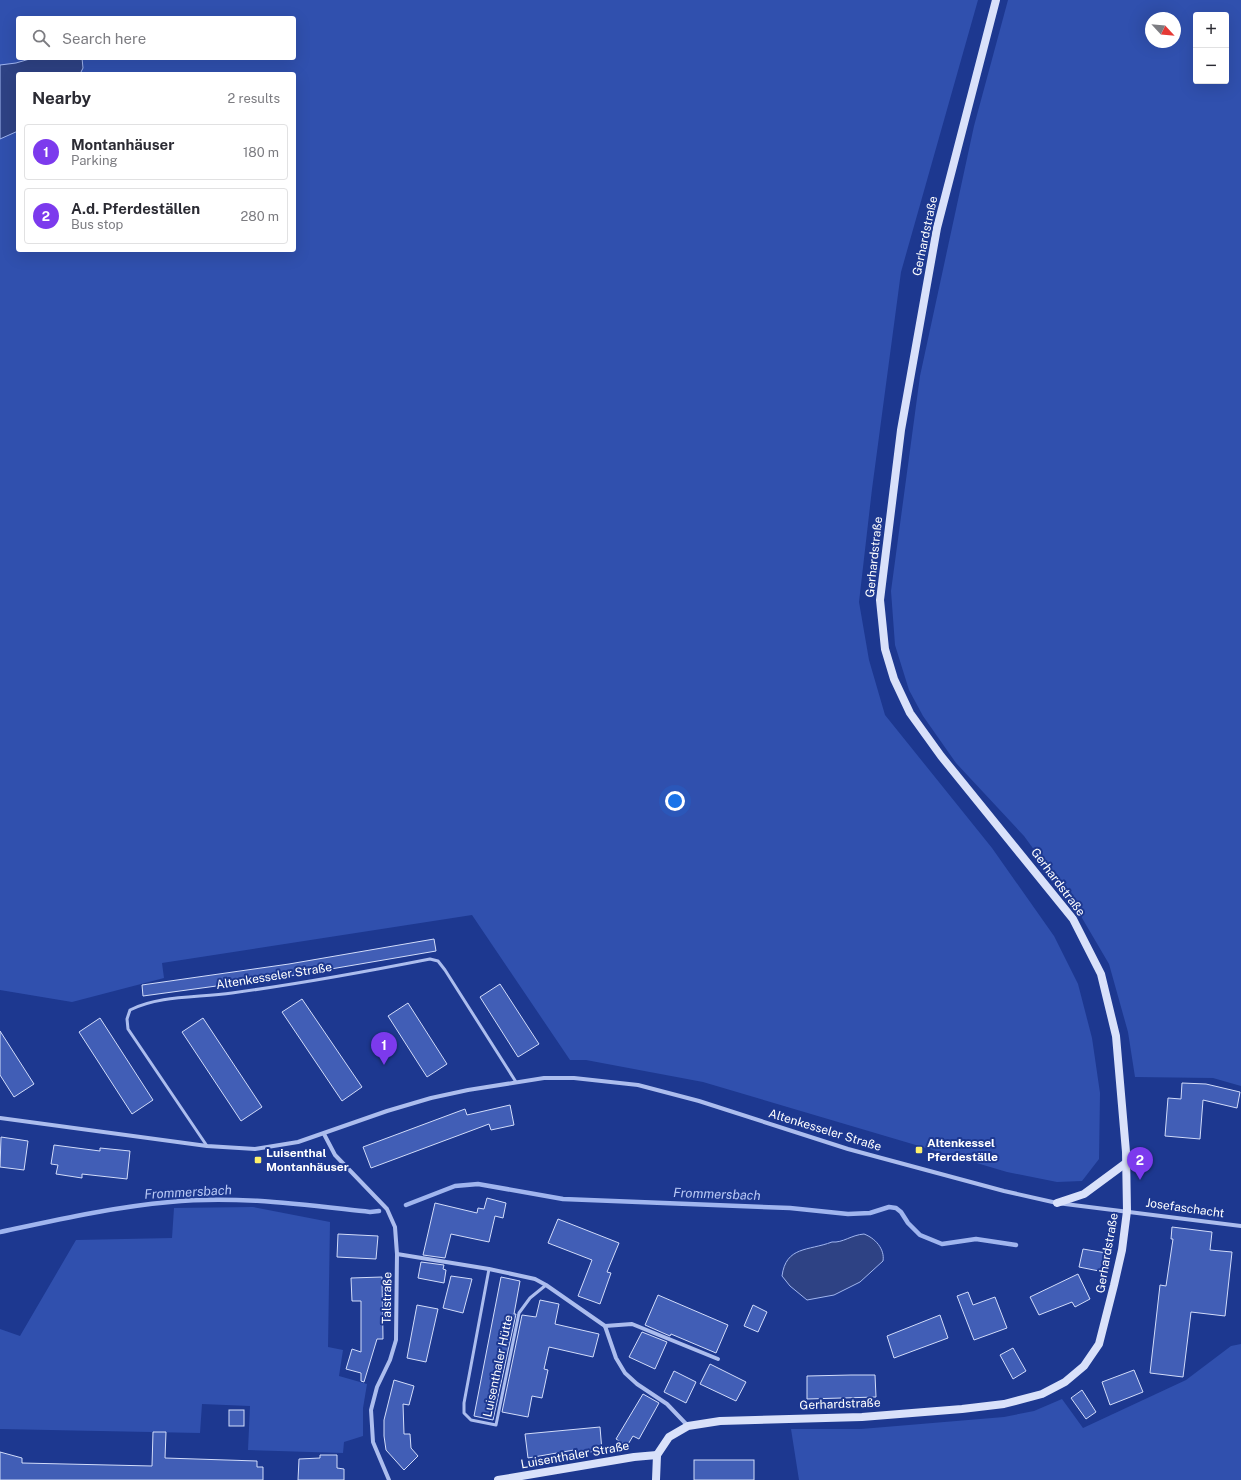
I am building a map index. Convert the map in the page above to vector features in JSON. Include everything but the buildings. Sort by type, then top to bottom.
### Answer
[{"type":"street","name":"Gerhardstraße","points":[[657,1455],[669,1437],[688,1426],[720,1421],[862,1417],[962,1409],[1004,1404],[1042,1394],[1065,1382],[1084,1366],[1099,1344],[1122,1250],[1127,1211],[1126,1164],[1116,1036],[1101,974],[1072,919],[941,756],[910,713],[894,678],[885,648],[880,600],[901,430],[937,228],[996,0]]},
{"type":"street","name":"Altenkesseler Straße","points":[[0,1118],[207,1146],[255,1149],[298,1142],[431,1098],[544,1078],[574,1078],[638,1086],[699,1101],[848,1149],[1004,1192],[1057,1203],[1127,1211]]},
{"type":"street","name":"Talstraße","points":[[324,1134],[335,1155],[387,1209],[395,1227],[397,1254],[396,1340],[390,1360],[377,1387],[371,1410],[373,1442],[389,1480]]},
{"type":"street","points":[[1057,1203],[1084,1194],[1126,1164]]},
{"type":"street","name":"Josefaschacht","points":[[1127,1211],[1241,1226]]},
{"type":"street","points":[[397,1254],[489,1269],[535,1279],[546,1285],[605,1326],[616,1358],[624,1372],[637,1384],[667,1404],[688,1426]]},
{"type":"street","points":[[605,1326],[632,1324],[718,1359]]},
{"type":"street","points":[[656,1480],[657,1455]]},
{"type":"street","name":"Luisenthaler Straße","points":[[498,1480],[634,1457],[657,1455]]},
{"type":"lane","name":"Altenkesseler Straße","points":[[207,1146],[128,1029],[127,1018],[130,1010],[145,1002],[212,996],[312,982],[430,959],[438,961],[442,966],[516,1082]]},
{"type":"lane","name":"Luisenthaler Hütte","points":[[489,1269],[464,1403],[464,1413],[471,1420],[496,1425],[519,1313],[530,1298],[546,1285]]},
{"type":"shaded area","points":[[0,0],[978,0],[901,272],[872,489],[859,602],[869,660],[885,715],[992,848],[1054,936],[1078,984],[1092,1038],[1100,1093],[1099,1159],[1082,1181],[1057,1182],[1007,1172],[703,1082],[586,1060],[570,1060],[472,915],[162,963],[164,978],[72,1002],[0,990]]},
{"type":"shaded area","points":[[1008,0],[1241,0],[1241,1086],[1213,1078],[1135,1077],[1128,1032],[1109,964],[1075,906],[1024,836],[956,763],[923,716],[909,690],[895,645],[891,591],[920,376],[974,126]]},
{"type":"shaded area","points":[[26,60],[82,60],[83,68],[81,72],[16,72],[16,132],[0,139],[0,65]]},
{"type":"shaded area","points":[[253,1207],[330,1222],[328,1347],[343,1350],[339,1376],[367,1384],[363,1408],[363,1436],[344,1442],[343,1453],[248,1450],[250,1406],[202,1404],[200,1433],[0,1429],[0,1329],[20,1336],[76,1240],[172,1238],[174,1208]]},
{"type":"shaded area","points":[[864,1234],[872,1238],[881,1248],[883,1261],[860,1282],[834,1295],[807,1300],[790,1286],[782,1276],[784,1266],[793,1254]]},
{"type":"shaded area","points":[[1241,1344],[1241,1480],[799,1480],[791,1429],[861,1429],[1004,1417],[1034,1411],[1062,1399],[1083,1428],[1186,1380],[1231,1346]]},
{"type":"waterway","name":"Frommersbach","points":[[406,1205],[455,1186],[478,1184],[563,1199],[790,1208],[848,1214],[870,1213],[889,1207],[896,1208],[901,1212],[908,1223],[920,1235],[942,1244],[976,1239],[1016,1245]]},
{"type":"waterway","name":"Frommersbach","points":[[0,1232],[106,1211],[149,1204],[195,1200],[245,1200],[370,1212],[379,1211]]},
{"type":"place","name":"Montanhäuser","points":[[384,1065]]},
{"type":"place","name":"Altenkessel Pferdeställe","points":[[919,1150]]},
{"type":"place","name":"Luisenthal Montanhäuser","points":[[258,1160]]},
{"type":"place","name":"A.d. Pferdeställen","points":[[1140,1180]]}]
